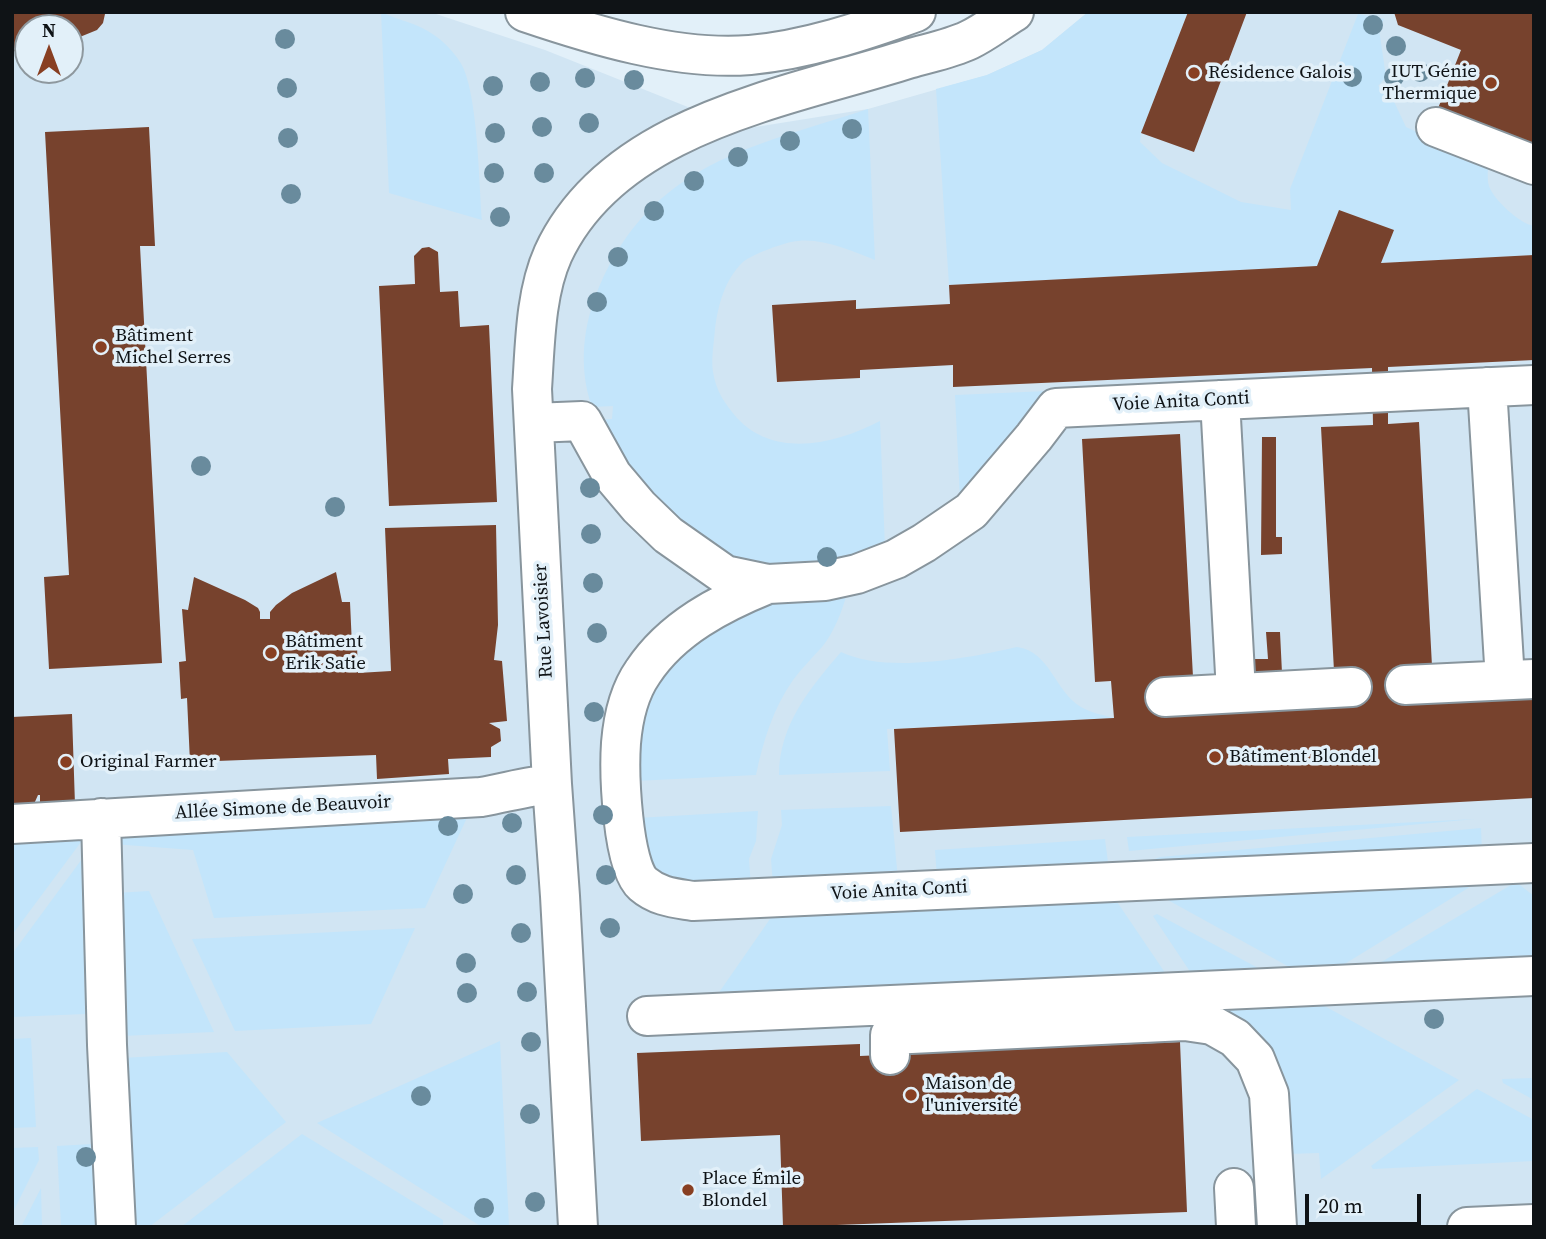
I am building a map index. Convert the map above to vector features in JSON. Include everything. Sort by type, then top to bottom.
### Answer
[{"type":"street","points":[[525,12],[618,39],[669,50],[713,55],[750,55],[810,45],[916,12]]},
{"type":"street","name":"Rue Lavoisier","points":[[578,1227],[532,389],[539,313],[552,256],[568,226],[587,200],[616,173],[647,152],[734,110],[969,40],[1014,12]]},
{"type":"street","points":[[1437,127],[1534,165]]},
{"type":"street","name":"Voie Anita Conti","points":[[534,423],[582,421],[612,475],[668,535],[725,575],[768,584],[825,581],[857,574],[896,559],[915,548],[971,510],[1034,438],[1056,408],[1534,385]]},
{"type":"street","points":[[1405,685],[1520,679],[1488,387]]},
{"type":"street","points":[[1220,400],[1236,692]]},
{"type":"street","name":"Voie Anita Conti","points":[[768,584],[727,600],[679,633],[643,671],[631,692],[621,744],[626,844],[641,883],[659,895],[693,901],[1534,863]]},
{"type":"street","points":[[1164,697],[1352,687]]},
{"type":"street","name":"Allée Simone de Beauvoir","points":[[12,824],[481,797],[519,791],[532,785],[552,784]]},
{"type":"street","points":[[101,818],[107,1045],[116,1227]]},
{"type":"street","points":[[647,1016],[1534,976]]},
{"type":"street","points":[[890,1055],[890,1035],[1185,1021],[1212,1025],[1235,1038],[1255,1059],[1269,1094],[1277,1227]]},
{"type":"street","points":[[1234,1188],[1237,1227]]},
{"type":"street","points":[[1467,1227],[1534,1224]]},
{"type":"shaded area","points":[[12,12],[430,12],[545,50],[743,129],[868,109],[987,75],[1042,50],[1088,12],[1534,12],[1534,1227],[12,1227]]},
{"type":"shaded area","points":[[381,12],[428,31],[445,44],[460,62],[471,93],[474,114],[482,220],[389,193]]},
{"type":"shaded area","points":[[1088,12],[1188,12],[1141,133],[1140,142],[1162,163],[1241,202],[1291,210],[1290,189],[1358,14],[1384,19],[1379,29],[1386,77],[1378,86],[1390,93],[1406,127],[1488,164],[1488,184],[1501,204],[1515,216],[1534,226],[1534,255],[1381,263],[1394,230],[1339,210],[1317,266],[949,285],[936,89],[987,75],[1042,50]]},
{"type":"shaded area","points":[[868,109],[875,260],[817,241],[798,241],[761,252],[743,262],[731,276],[720,302],[712,367],[719,391],[733,413],[752,431],[769,439],[806,444],[825,441],[880,421],[885,548],[862,557],[801,566],[744,565],[667,522],[597,420],[612,419],[613,406],[592,407],[588,392],[584,346],[589,316],[599,287],[621,245],[647,212],[677,186],[746,149]]},
{"type":"shaded area","points":[[1048,391],[1013,446],[960,500],[955,395]]},
{"type":"shaded area","points":[[847,593],[830,635],[793,680],[774,714],[756,775],[635,781],[635,748],[649,687],[692,642],[769,600]]},
{"type":"shaded area","points":[[1017,647],[1038,656],[1064,692],[1081,707],[1114,718],[887,729],[890,771],[779,775],[784,740],[798,708],[841,652],[860,659],[904,663],[976,656]]},
{"type":"shaded area","points":[[891,806],[898,879],[773,885],[771,859],[782,825],[781,810]]},
{"type":"shaded area","points":[[471,809],[425,908],[214,918],[193,850],[113,844],[112,825]]},
{"type":"shaded area","points":[[758,811],[756,841],[749,859],[751,887],[691,889],[654,871],[637,818]]},
{"type":"shaded area","points":[[1475,819],[1129,851],[1127,837]]},
{"type":"shaded area","points":[[1481,828],[1482,853],[1148,868],[1149,861],[1160,857]]},
{"type":"shaded area","points":[[80,829],[81,842],[12,935],[12,832]]},
{"type":"shaded area","points":[[1105,839],[1109,870],[937,878],[935,850]]},
{"type":"shaded area","points":[[82,859],[85,1014],[12,1017],[12,954]]},
{"type":"shaded area","points":[[1486,877],[1330,973],[1302,974],[1157,894]]},
{"type":"shaded area","points":[[1516,882],[1534,896],[1534,962],[1368,970]]},
{"type":"shaded area","points":[[149,891],[214,1032],[121,1036],[115,893]]},
{"type":"shaded area","points":[[1111,893],[1170,980],[719,1000],[720,991],[775,909]]},
{"type":"shaded area","points":[[1157,914],[1260,969],[1195,979],[1153,916]]},
{"type":"shaded area","points":[[415,928],[371,1024],[235,1031],[192,939]]},
{"type":"shaded area","points":[[1310,998],[1459,1080],[1321,1179],[1319,1153],[1287,1154],[1209,1010]]},
{"type":"shaded area","points":[[31,1038],[36,1127],[12,1128],[12,1039]]},
{"type":"shaded area","points":[[500,1041],[509,1226],[482,1227],[317,1123]]},
{"type":"shaded area","points":[[227,1052],[286,1122],[149,1227],[129,1227],[122,1058]]},
{"type":"shaded area","points":[[1534,1078],[1534,1100],[1503,1083],[1502,1079]]},
{"type":"shaded area","points":[[1477,1089],[1534,1120],[1534,1161],[1373,1169],[1371,1166]]},
{"type":"shaded area","points":[[302,1134],[443,1220],[443,1227],[181,1227]]},
{"type":"shaded area","points":[[92,1144],[96,1227],[61,1227],[57,1146]]},
{"type":"shaded area","points":[[38,1147],[39,1160],[12,1214],[12,1148]]},
{"type":"shaded area","points":[[41,1188],[42,1227],[21,1227]]},
{"type":"building","points":[[12,12],[105,12],[103,23],[97,30],[84,35],[84,14],[14,14],[12,51]]},
{"type":"building","name":"Résidence Galois","points":[[1188,12],[1247,12],[1194,152],[1141,133]]},
{"type":"building","name":"IUT Génie Thermique","points":[[1394,12],[1534,12],[1534,153],[1435,116],[1461,50],[1398,25]]},
{"type":"building","name":"Bâtiment Michel Serres","points":[[149,127],[155,246],[140,246],[162,663],[49,669],[44,577],[69,575],[45,132]]},
{"type":"building","points":[[1339,210],[1394,230],[1381,263],[1534,255],[1534,360],[1388,367],[1388,424],[1419,422],[1432,666],[1534,695],[1534,798],[900,832],[894,729],[1114,718],[1111,681],[1095,682],[1082,439],[1180,434],[1193,677],[1334,671],[1321,427],[1373,425],[1372,368],[953,387],[953,365],[860,370],[860,378],[777,382],[772,305],[856,300],[856,309],[950,304],[949,285],[1317,266]]},
{"type":"building","points":[[429,247],[438,252],[440,292],[458,291],[460,327],[489,325],[497,502],[389,506],[379,286],[415,284],[414,256],[422,248]]},
{"type":"building","points":[[1262,437],[1276,437],[1276,537],[1282,537],[1282,554],[1261,555]]},
{"type":"building","name":"Bâtiment Erik Satie","points":[[496,525],[498,625],[494,660],[502,661],[507,721],[489,723],[500,729],[501,741],[491,747],[491,757],[448,759],[449,774],[377,779],[376,755],[190,762],[187,698],[181,699],[179,662],[186,661],[182,609],[188,610],[194,577],[258,608],[260,619],[270,619],[270,612],[292,593],[336,572],[342,602],[350,602],[352,646],[357,646],[358,673],[391,671],[385,528]]},
{"type":"building","points":[[1266,632],[1280,632],[1282,673],[1250,674],[1249,659],[1268,659]]},
{"type":"building","points":[[72,714],[75,805],[40,806],[38,795],[34,804],[14,807],[12,717]]},
{"type":"building","name":"Maison de l'université","points":[[1180,1042],[1187,1212],[783,1227],[780,1135],[641,1141],[637,1053],[860,1044],[860,1056]]},
{"type":"place","name":"Résidence Galois","points":[[1194,73]]},
{"type":"place","name":"IUT Génie Thermique","points":[[1491,83]]},
{"type":"place","name":"Bâtiment Michel Serres","points":[[101,347]]},
{"type":"place","name":"Bâtiment Erik Satie","points":[[271,653]]},
{"type":"place","name":"Bâtiment Blondel","points":[[1215,757]]},
{"type":"place","name":"Original Farmer","points":[[66,762]]},
{"type":"place","name":"Maison de l'université","points":[[911,1095]]},
{"type":"place","name":"Place Émile Blondel","points":[[688,1190]]}]
